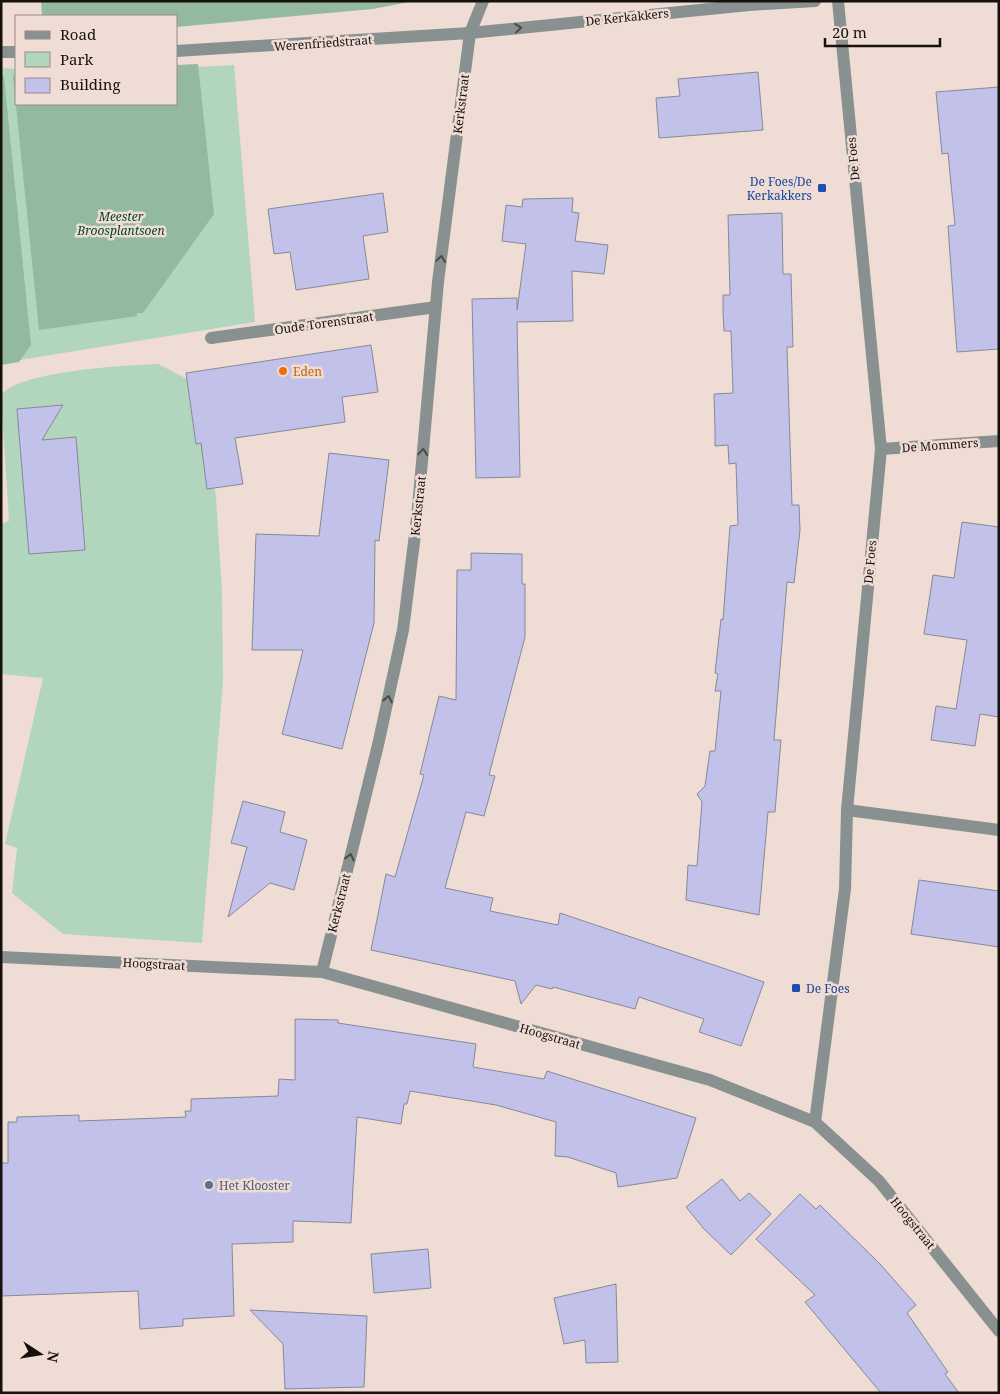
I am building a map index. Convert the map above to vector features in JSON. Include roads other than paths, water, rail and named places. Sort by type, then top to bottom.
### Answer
[{"type":"street","name":"Kerkstraat","points":[[322,972],[378,745],[403,630],[418,518],[436,307],[470,33],[483,1]]},
{"type":"street","name":"De Kerkakkers","points":[[470,33],[748,3],[815,1]]},
{"type":"street","name":"De Foes","points":[[815,1122],[844,889],[847,810],[881,449],[838,1]]},
{"type":"street","name":"Werenfriedstraat","points":[[178,51],[470,33]]},
{"type":"street","points":[[1,52],[15,52]]},
{"type":"street","name":"Oude Torenstraat","points":[[212,338],[436,307]]},
{"type":"street","name":"De Mommers","points":[[881,449],[999,441]]},
{"type":"street","points":[[847,810],[999,830]]},
{"type":"street","name":"Hoogstraat","points":[[1,957],[322,972],[710,1080],[815,1122],[879,1181],[999,1331]]},
{"type":"place","name":"De Foes/De Kerkakkers","points":[[822,188]]},
{"type":"place","name":"Eden","points":[[283,371]]},
{"type":"place","name":"De Foes","points":[[796,988]]},
{"type":"place","name":"Het Klooster","points":[[209,1185]]},
{"type":"park label","name":"Meester Broosplantsoen","points":[[121,223]]}]
